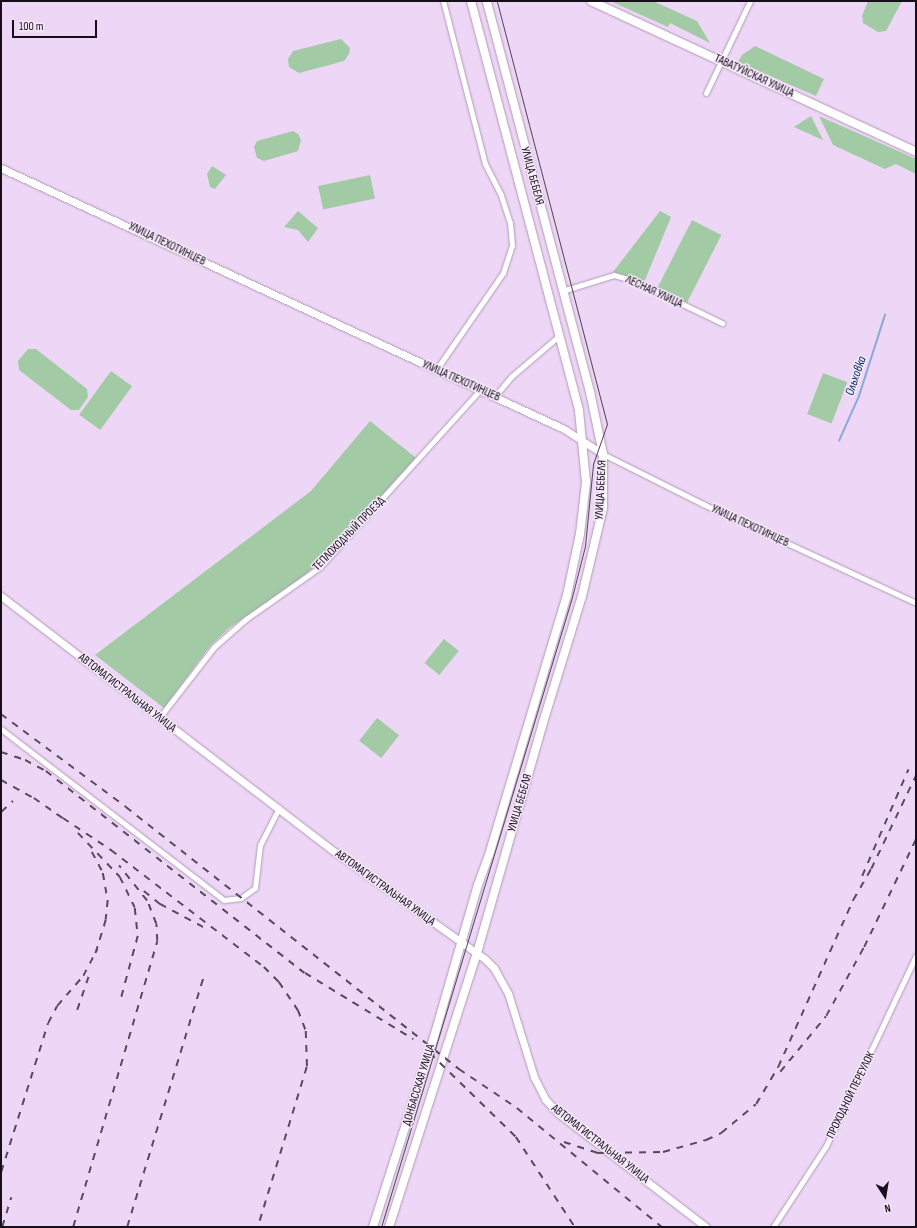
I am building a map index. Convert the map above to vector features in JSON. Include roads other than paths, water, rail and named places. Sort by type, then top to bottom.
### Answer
[{"type":"main road","name":"УЛИЦА БЕБЕЛЯ","points":[[461,943],[576,560],[586,482],[579,410],[471,1]]},
{"type":"main road","name":"УЛИЦА БЕБЕЛЯ","points":[[477,953],[598,538],[603,508],[603,454],[590,392],[562,291],[487,1]]},
{"type":"main road","name":"ТАВАТУЙСКАЯ УЛИЦА","points":[[591,1],[916,152]]},
{"type":"main road","name":"УЛИЦА ПЕХОТИНЦЕВ","points":[[1,168],[495,396],[583,440],[603,454]]},
{"type":"main road","name":"АВТОМАГИСТРАЛЬНАЯ УЛИЦА","points":[[1,596],[336,852],[477,953],[494,968],[505,985],[534,1077],[545,1099],[558,1113],[706,1227]]},
{"type":"main road","name":"ДОНБАССКАЯ УЛИЦА","points":[[373,1227],[461,943]]},
{"type":"main road","name":"ДОНБАССКАЯ УЛИЦА","points":[[390,1227],[477,953]]},
{"type":"street","points":[[436,370],[503,273],[512,245],[510,223],[501,195],[485,164],[442,1]]},
{"type":"street","points":[[706,93],[750,1]]},
{"type":"street","name":"ЛЕСНАЯ УЛИЦА","points":[[562,291],[614,275],[635,281],[722,323]]},
{"type":"street","points":[[495,396],[512,376],[560,335]]},
{"type":"street","name":"ТЕПЛОХОДНЫЙ ПРОЕЗД","points":[[159,718],[214,647],[246,619],[320,567],[480,390]]},
{"type":"street","name":"УЛИЦА ПЕХОТИНЦЕВ","points":[[603,454],[704,504],[916,603]]},
{"type":"street","points":[[2,731],[224,900],[241,898],[255,888],[260,845],[279,808]]},
{"type":"street","name":"ПРОХОДНОЙ ПЕРЕУЛОК","points":[[773,1227],[826,1146],[916,956]]},
{"type":"waterway","name":"Ольховка","points":[[839,441],[859,396],[885,315]]},
{"type":"tram line","points":[[381,1227],[572,597],[585,546],[593,464],[607,424],[497,1]]},
{"type":"railway","points":[[1,714],[126,807],[459,1069],[517,1108],[662,1227]]},
{"type":"railway","points":[[1,752],[25,760],[46,771],[305,973],[413,1039]]},
{"type":"railway","points":[[862,876],[908,770]]},
{"type":"railway","points":[[564,1142],[597,1153],[663,1152],[706,1140],[721,1133],[756,1104],[778,1067],[853,900],[871,869],[916,775]]},
{"type":"railway","points":[[1,780],[34,798],[67,821]]},
{"type":"railway","points":[[1,812],[13,801]]},
{"type":"railway","points":[[63,818],[111,850],[264,967],[279,982],[298,1010],[306,1031],[307,1067],[258,1227]]},
{"type":"railway","points":[[78,833],[120,877],[135,908],[138,936],[121,999]]},
{"type":"railway","points":[[780,1072],[826,1016],[864,947],[916,839]]},
{"type":"railway","points":[[92,852],[103,873],[108,900],[106,920],[95,955]]},
{"type":"railway","points":[[73,1227],[157,941],[156,924],[147,901],[119,866]]},
{"type":"railway","points":[[144,891],[160,904],[207,929]]},
{"type":"railway","points":[[1,1172],[48,1023],[57,1006],[83,976],[97,950]]},
{"type":"railway","points":[[77,1010],[90,972]]},
{"type":"railway","points":[[127,1227],[203,978]]},
{"type":"railway","points":[[430,1053],[516,1137],[575,1227]]},
{"type":"railway","points":[[2,1227],[11,1197]]}]
